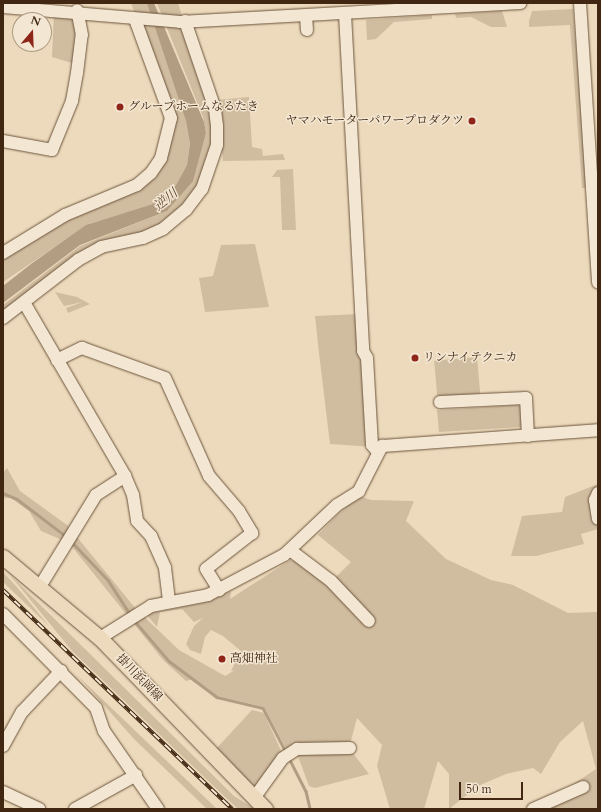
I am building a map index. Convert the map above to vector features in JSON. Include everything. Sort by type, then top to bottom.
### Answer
[{"type":"main road","name":"掛川浜岡線","points":[[3,557],[100,638],[265,809]]},
{"type":"street","points":[[5,5],[39,5],[139,19],[182,21],[345,14],[520,3]]},
{"type":"street","points":[[580,3],[598,282]]},
{"type":"street","points":[[3,141],[52,150],[72,101],[77,73],[82,35],[77,10]]},
{"type":"street","points":[[345,14],[363,351],[367,358],[372,445],[377,451]]},
{"type":"street","points":[[306,16],[307,30]]},
{"type":"street","points":[[3,253],[66,215],[137,184],[151,173],[161,158],[170,118],[139,19]]},
{"type":"street","points":[[3,318],[25,304],[78,260],[100,248],[143,238],[163,229],[186,210],[202,188],[217,145],[215,109],[182,21]]},
{"type":"street","points":[[25,304],[125,476],[133,495],[137,521],[151,536],[165,568],[169,602]]},
{"type":"street","points":[[57,360],[82,348],[165,378],[209,476],[239,511],[252,533],[206,569],[219,590]]},
{"type":"street","points":[[440,402],[526,398],[528,436]]},
{"type":"street","points":[[100,638],[132,616],[169,602],[194,600],[219,590],[290,550],[337,505],[359,491],[366,482],[377,451],[382,446],[598,430]]},
{"type":"street","points":[[39,588],[96,495],[125,476]]},
{"type":"street","points":[[598,493],[595,500],[598,519]]},
{"type":"street","points":[[290,550],[331,581],[369,621]]},
{"type":"street","points":[[3,614],[96,708],[104,731],[136,775],[158,809]]},
{"type":"street","points":[[4,739],[22,712],[61,671]]},
{"type":"street","points":[[254,798],[288,755],[310,746],[350,748]]},
{"type":"street","points":[[75,809],[136,775]]},
{"type":"street","points":[[533,809],[583,787]]},
{"type":"street","points":[[3,792],[39,809]]},
{"type":"shaded area","points":[[131,3],[153,3],[186,121],[190,144],[187,165],[176,185],[159,202],[89,224],[3,282],[3,260],[53,226],[150,180],[173,118]]},
{"type":"shaded area","points":[[157,3],[178,3],[216,127],[201,188],[159,229],[101,245],[3,315],[3,305],[80,246],[167,211],[192,181],[206,133],[203,117]]},
{"type":"shaded area","points":[[573,9],[588,188],[582,188],[570,25],[529,27],[532,11]]},
{"type":"shaded area","points":[[502,11],[507,27],[491,27],[471,17],[456,18],[455,14]]},
{"type":"shaded area","points":[[54,13],[74,14],[78,37],[75,64],[52,57]]},
{"type":"shaded area","points":[[432,15],[432,19],[394,22],[376,39],[367,40],[366,20]]},
{"type":"shaded area","points":[[249,97],[252,147],[262,149],[263,156],[283,154],[285,160],[223,161],[216,100]]},
{"type":"shaded area","points":[[293,169],[296,230],[282,230],[280,177],[272,177],[277,170]]},
{"type":"shaded area","points":[[255,244],[269,307],[205,312],[199,278],[213,276],[221,245]]},
{"type":"shaded area","points":[[55,292],[77,297],[90,304],[68,313],[66,308],[83,302],[64,306]]},
{"type":"shaded area","points":[[360,314],[374,447],[330,444],[315,316]]},
{"type":"shaded area","points":[[477,357],[480,394],[437,398],[434,361]]},
{"type":"shaded area","points":[[517,405],[521,407],[522,427],[439,432],[437,410]]},
{"type":"shaded area","points":[[7,468],[20,491],[67,525],[136,609],[179,650],[225,676],[235,670],[231,671],[241,651],[223,636],[211,630],[205,637],[201,654],[190,650],[186,644],[194,626],[203,618],[194,622],[182,609],[160,612],[157,627],[146,614],[202,603],[231,591],[230,599],[290,560],[320,568],[334,579],[351,562],[318,535],[338,514],[359,496],[371,500],[414,501],[406,521],[446,559],[491,580],[513,585],[568,613],[598,612],[598,809],[537,809],[596,769],[583,721],[560,742],[541,774],[533,768],[506,774],[478,786],[449,809],[449,774],[438,761],[424,809],[390,809],[377,766],[382,745],[357,718],[349,748],[369,774],[315,788],[309,786],[292,740],[293,749],[288,752],[264,707],[218,696],[216,699],[193,679],[186,681],[163,660],[69,543],[41,531],[29,511],[11,498],[3,498],[3,473]]},
{"type":"shaded area","points":[[598,484],[593,514],[598,529],[581,534],[584,544],[536,556],[511,556],[522,516],[562,512],[565,497]]},
{"type":"shaded area","points":[[3,572],[16,586],[49,626],[3,582]]},
{"type":"shaded area","points":[[10,575],[234,796],[255,809],[238,809],[73,652]]},
{"type":"shaded area","points":[[77,675],[217,809],[207,809],[135,740]]},
{"type":"shaded area","points":[[252,710],[264,713],[282,753],[254,792],[215,750]]},
{"type":"water","name":"逆川","points":[[147,3],[154,3],[204,122],[206,133],[193,181],[167,211],[80,245],[3,303],[3,286],[31,264],[86,225],[159,202],[176,185],[187,165],[190,144],[186,121]]},
{"type":"waterway","points":[[3,493],[17,499],[67,537]]},
{"type":"waterway","points":[[72,542],[108,580],[130,614]]},
{"type":"waterway","points":[[134,620],[169,661],[217,697],[263,708],[286,752]]},
{"type":"waterway","points":[[289,758],[306,791],[310,809]]},
{"type":"railway","points":[[3,590],[232,809]]},
{"type":"place","name":"グループホームなるたき","points":[[120,107]]},
{"type":"place","name":"ヤマハモーターパワープロダクツ","points":[[472,121]]},
{"type":"place","name":"リンナイテクニカ","points":[[415,358]]},
{"type":"place","name":"高畑神社","points":[[222,659]]}]
